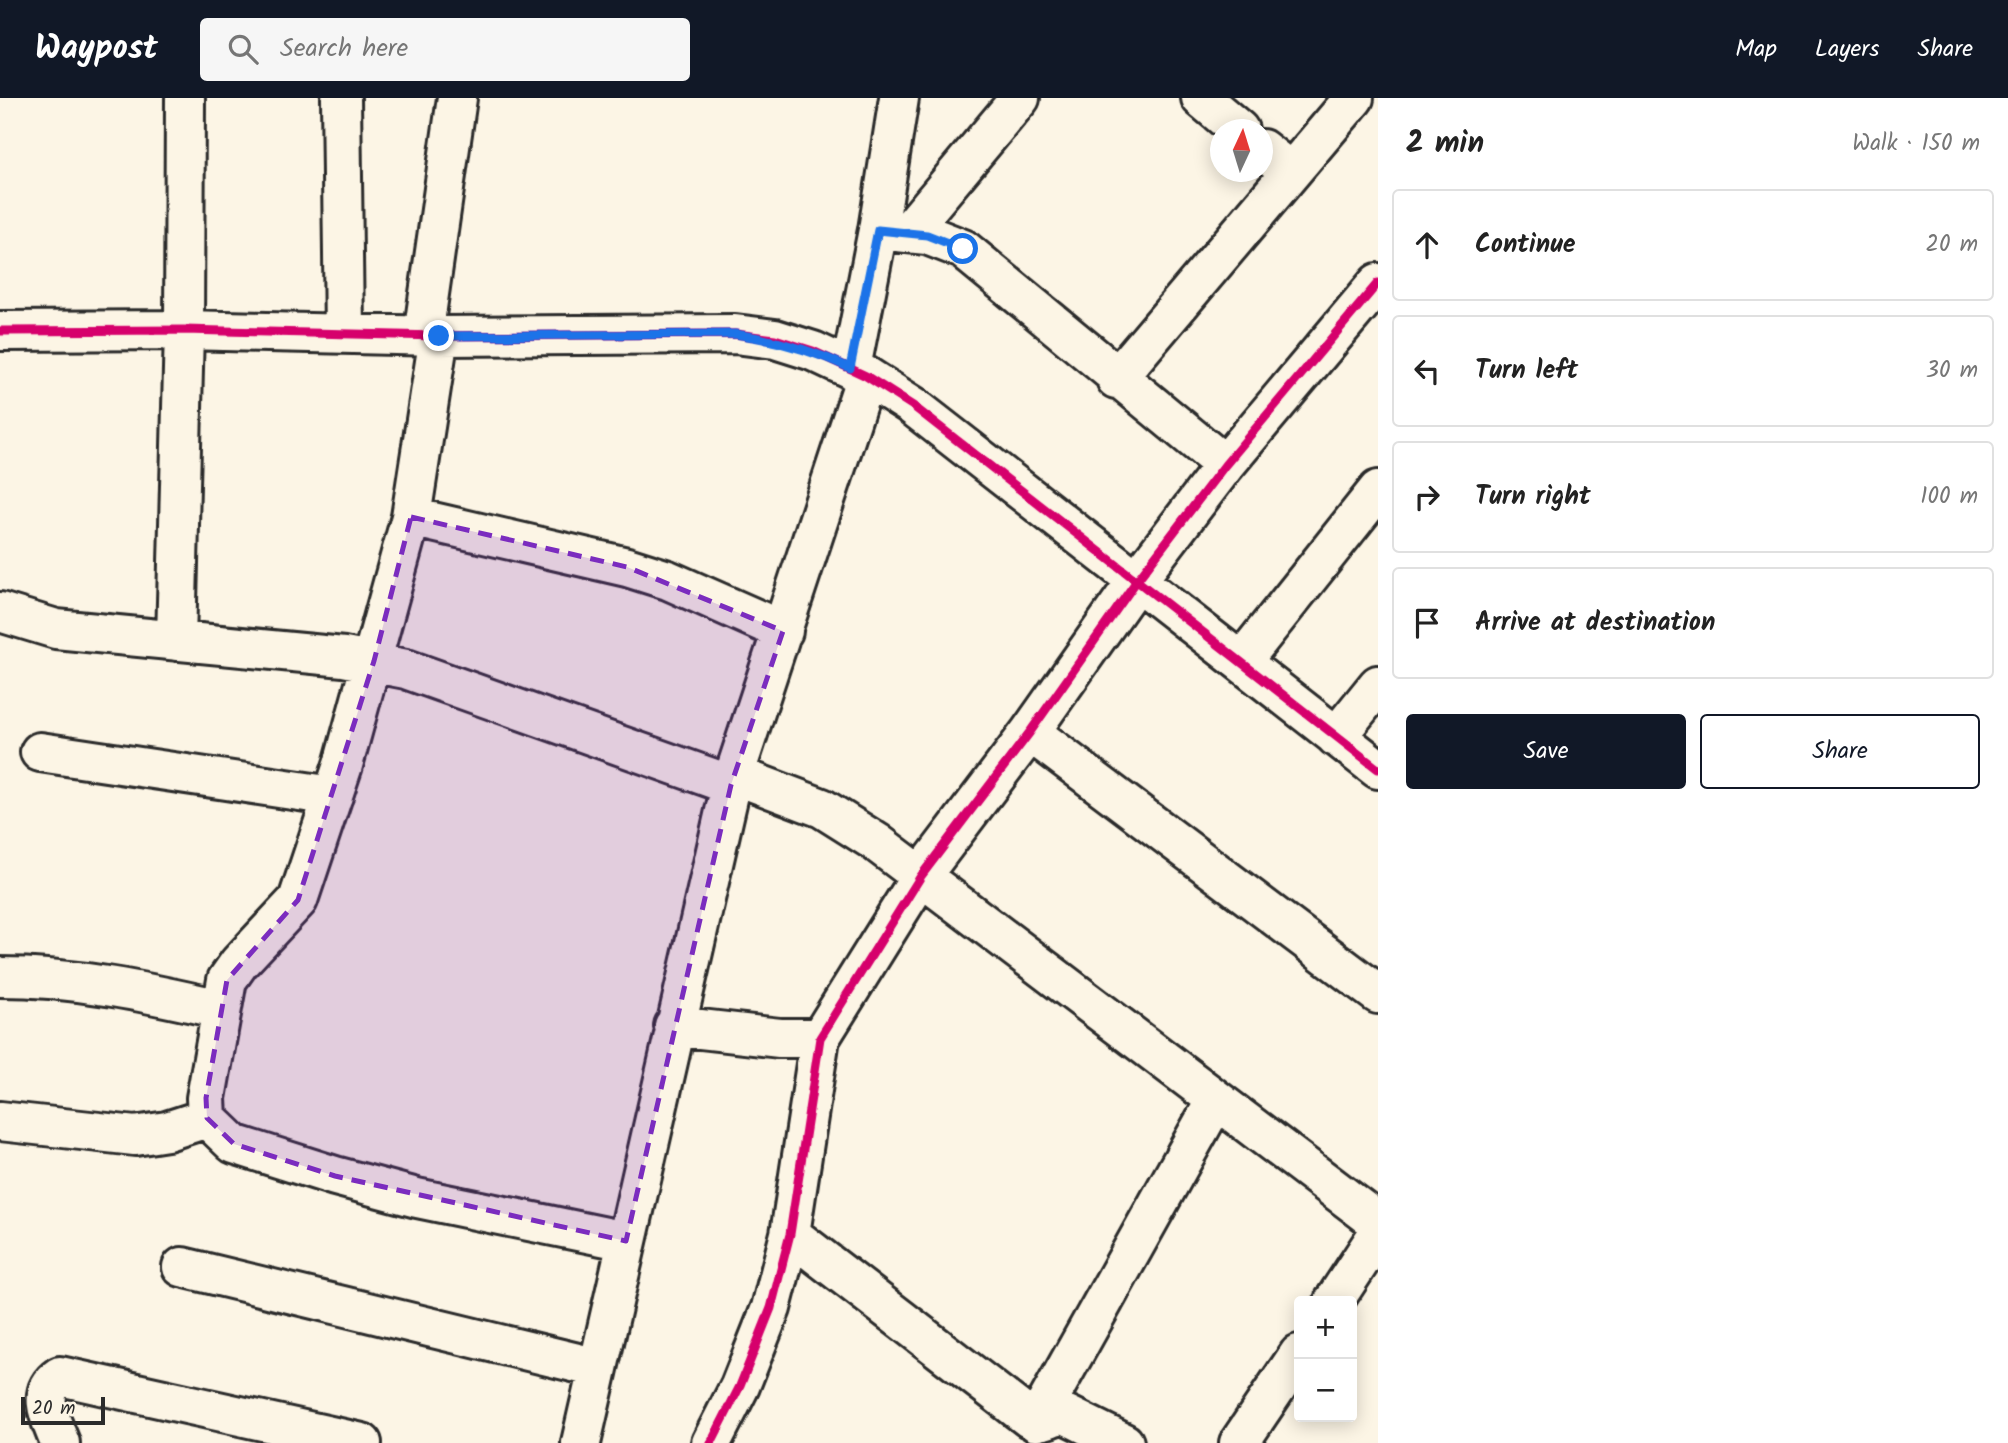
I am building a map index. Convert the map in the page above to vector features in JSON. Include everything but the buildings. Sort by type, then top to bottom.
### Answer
[{"type":"street","points":[[176,641],[184,330],[185,98]]},
{"type":"street","points":[[341,98],[344,332]]},
{"type":"street","points":[[457,98],[411,517],[374,662],[298,900],[239,963],[227,980],[206,1098],[207,1118],[234,1144],[335,1176],[417,1198],[626,1241]]},
{"type":"street","points":[[581,1443],[674,1026],[733,780],[782,631],[858,372],[893,231],[899,98]]},
{"type":"street","points":[[893,231],[1020,98]]},
{"type":"street","points":[[1201,98],[1226,119]]},
{"type":"street","points":[[1116,379],[1354,98]]},
{"type":"street","points":[[1273,158],[1291,173]]},
{"type":"street","points":[[893,231],[946,241],[963,249],[1116,379],[1225,466]]},
{"type":"street","points":[[711,1443],[740,1386],[771,1308],[790,1234],[820,1038],[921,876],[1030,732],[1138,579],[1225,466],[1378,283]]},
{"type":"street","points":[[0,331],[184,330],[431,336],[735,334],[775,340],[813,351],[858,372],[958,439],[1378,769]]},
{"type":"street","points":[[1241,662],[1378,490]]},
{"type":"street","points":[[411,517],[626,567],[668,580],[782,631]]},
{"type":"street","points":[[0,612],[40,626],[374,662],[406,669],[822,808],[876,842],[1216,1100],[1376,1240],[1337,1296]]},
{"type":"street","points":[[1336,737],[1378,685]]},
{"type":"street","points":[[1030,732],[1378,994]]},
{"type":"street","points":[[40,752],[333,796]]},
{"type":"street","points":[[0,977],[53,977],[220,1009]]},
{"type":"street","points":[[674,1026],[780,1038],[820,1038]]},
{"type":"street","points":[[1036,1422],[1216,1100]]},
{"type":"street","points":[[0,1121],[135,1136],[167,1131],[207,1118]]},
{"type":"street","points":[[790,1234],[1036,1422]]},
{"type":"street","points":[[182,1267],[598,1368]]},
{"type":"street","points":[[1239,1443],[1296,1359]]},
{"type":"street","points":[[60,1443],[46,1405],[46,1395],[50,1382],[60,1376],[362,1443]]},
{"type":"street","points":[[1036,1422],[1060,1414],[1124,1443]]},
{"type":"highlighted area","points":[[411,517],[627,567],[783,631],[731,785],[626,1241],[335,1176],[234,1144],[218,1132],[207,1118],[206,1098],[227,980],[298,900],[374,661]]},
{"type":"cycle path","points":[[711,1443],[740,1386],[771,1308],[790,1234],[820,1038],[921,876],[1030,732],[1138,579],[1225,465],[1378,283]]},
{"type":"cycle path","points":[[0,331],[184,330],[439,336],[735,334],[775,339],[813,351],[866,376],[913,406],[1378,769]]},
{"type":"route","points":[[439,336],[735,334],[775,340],[813,351],[850,368],[878,230],[927,235],[963,249]]}]
